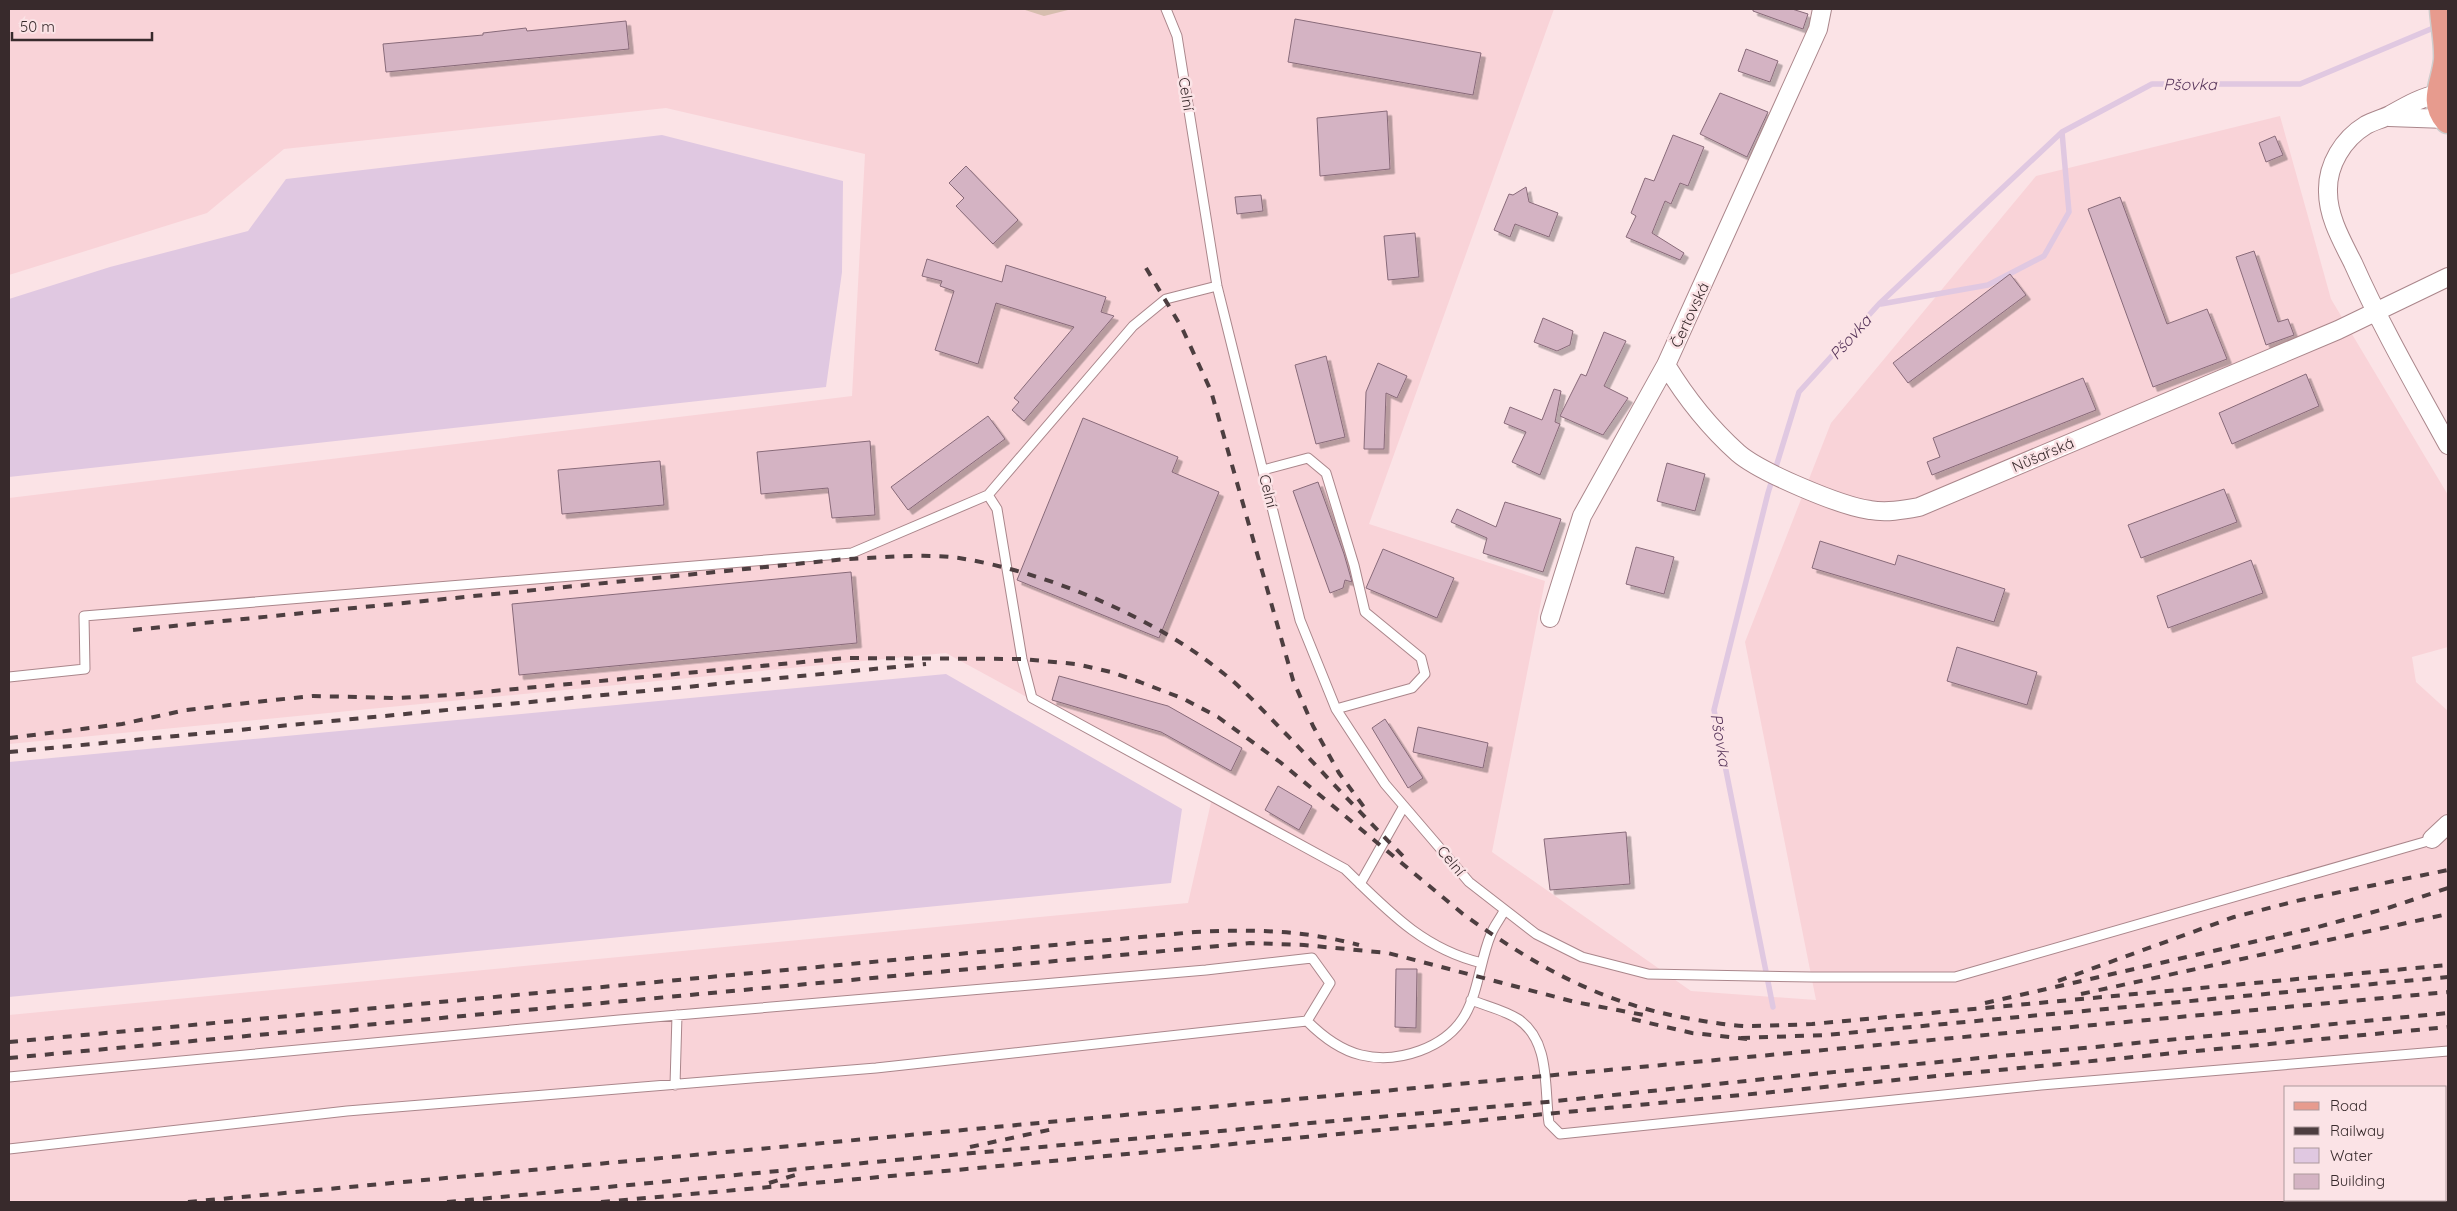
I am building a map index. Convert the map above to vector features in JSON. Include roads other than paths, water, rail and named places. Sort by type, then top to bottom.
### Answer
[{"type":"main road","points":[[2443,9],[2447,62],[2439,103],[2447,120]]},
{"type":"street","name":"Čertovská","points":[[1550,618],[1582,516],[1666,365],[1814,38],[1822,9]]},
{"type":"street","points":[[2443,85],[2386,117],[2366,125],[2349,138],[2337,154],[2331,169],[2328,191],[2330,210],[2336,227],[2376,313],[2448,446]]},
{"type":"street","points":[[2386,117],[2428,116],[2447,120]]},
{"type":"street","name":"Nůšařská","points":[[1666,365],[1685,396],[1711,426],[1740,454],[1786,480],[1817,494],[1869,510],[1896,511],[1919,507],[2376,313],[2448,278]]},
{"type":"street","points":[[2440,837],[2448,824]]},
{"type":"lane","name":"Celní","points":[[1166,9],[1177,36],[1217,286],[1300,620],[1336,709],[1385,784],[1469,882],[1536,934],[1582,957],[1648,974],[1955,977],[2440,837]]},
{"type":"lane","points":[[9,677],[85,669],[84,616],[852,553],[988,495],[1133,326],[1166,299],[1217,286]]},
{"type":"lane","points":[[1263,470],[1308,458],[1326,473],[1354,565],[1365,612],[1421,658],[1425,674],[1412,688],[1336,709]]},
{"type":"lane","points":[[988,495],[997,510],[1022,659],[1032,698],[1345,869],[1376,900],[1427,942],[1463,959],[1482,964]]},
{"type":"lane","points":[[1360,884],[1404,806]]},
{"type":"lane","points":[[9,1149],[347,1111],[876,1068],[1307,1021],[1325,1038],[1361,1055],[1389,1058],[1422,1050],[1442,1040],[1460,1023],[1471,1000],[1491,934],[1504,911]]},
{"type":"lane","points":[[9,1078],[677,1015],[1206,970],[1312,958],[1330,983],[1307,1021]]},
{"type":"lane","points":[[1471,1000],[1516,1018],[1532,1032],[1537,1042],[1544,1069],[1549,1123],[1560,1134],[2031,1086],[2448,1051]]},
{"type":"lane","points":[[675,1085],[677,1015]]},
{"type":"water","points":[[662,135],[843,181],[842,272],[826,387],[9,477],[9,299],[110,267],[248,231],[286,179]]},
{"type":"water","points":[[946,674],[1182,809],[1171,883],[9,997],[9,762]]},
{"type":"waterway","name":"Pšovka","points":[[1773,1007],[1714,710],[1768,493],[1799,392],[1879,304],[2062,132],[2152,84],[2300,84],[2438,26]]},
{"type":"waterway","points":[[1881,304],[1988,285],[2044,256],[2069,212],[2062,132]]},
{"type":"railway","points":[[1146,268],[1182,328],[1211,391],[1293,680],[1313,726],[1339,773],[1364,807]]},
{"type":"railway","points":[[133,630],[846,559],[917,556],[959,558],[1028,574],[1098,600],[1165,633],[1195,653],[1232,680],[1248,695],[1406,859]]},
{"type":"railway","points":[[9,738],[122,724],[186,710],[313,696],[398,698],[451,695],[846,658],[1022,659],[1076,664],[1111,672],[1140,682],[1184,699],[1218,717],[1280,762],[1463,914],[1490,933],[1517,951],[1598,993],[1658,1012],[1737,1026],[1812,1024],[2448,965]]},
{"type":"railway","points":[[9,752],[926,664]]},
{"type":"railway","points":[[2058,981],[2234,917],[2296,901],[2448,870]]},
{"type":"railway","points":[[1985,1003],[2314,928],[2388,908],[2448,888]]},
{"type":"railway","points":[[2081,994],[2448,914]]},
{"type":"railway","points":[[9,1042],[1195,932],[1277,932],[1318,936],[1359,945]]},
{"type":"railway","points":[[9,1058],[1250,943],[1304,945],[1388,953],[1575,1002],[1644,1015]]},
{"type":"railway","points":[[1741,1038],[1826,1035],[2448,977]]},
{"type":"railway","points":[[188,1202],[2448,992]]},
{"type":"railway","points":[[447,1202],[1547,1102],[1793,1076],[2448,1013]]},
{"type":"railway","points":[[1632,1019],[1692,1033],[1748,1039]]},
{"type":"railway","points":[[601,1202],[1294,1138],[2448,1027]]},
{"type":"railway","points":[[970,1147],[1053,1129]]},
{"type":"railway","points":[[769,1183],[802,1173]]}]
